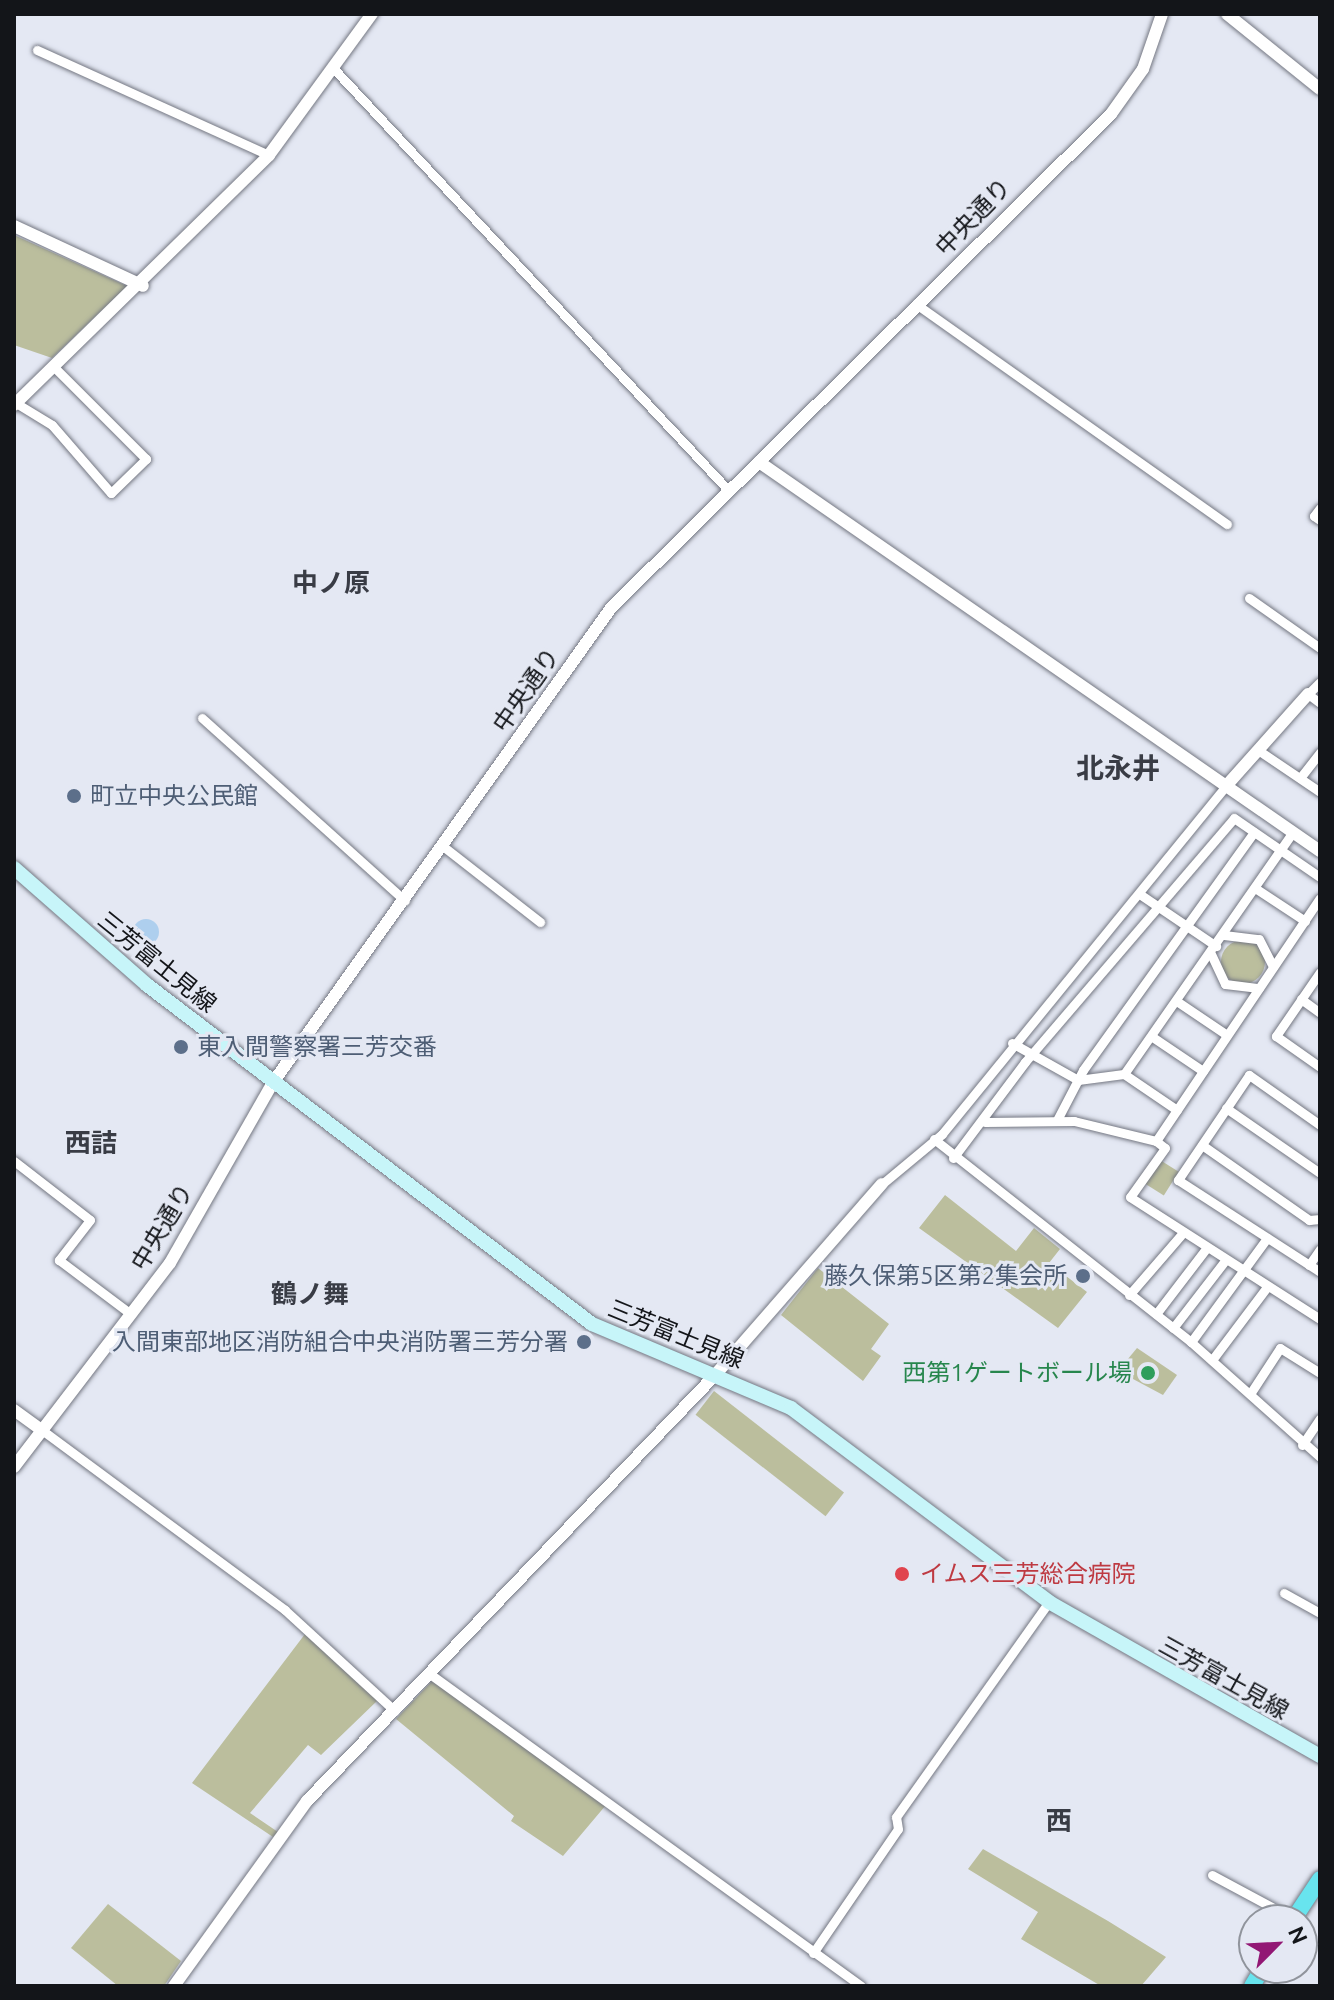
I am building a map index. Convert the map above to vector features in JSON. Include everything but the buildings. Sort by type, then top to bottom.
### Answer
[{"type":"highway","points":[[1304,1904],[1320,1879]]},
{"type":"main road","name":"三芳富士見線","points":[[14,868],[147,985],[592,1324],[716,1374],[823,1428],[1049,1602],[1320,1756]]},
{"type":"street","points":[[53,366],[146,459],[111,493],[52,425],[15,404],[53,366],[143,286],[269,155],[372,14]]},
{"type":"street","name":"中央通り","points":[[14,1467],[170,1263],[274,1081],[444,847],[611,608],[1125,99],[1162,14]]},
{"type":"street","points":[[1227,14],[1320,89]]},
{"type":"street","points":[[37,50],[269,155]]},
{"type":"street","points":[[334,69],[730,492]]},
{"type":"street","points":[[14,226],[143,286]]},
{"type":"street","points":[[916,304],[1227,524]]},
{"type":"street","points":[[759,462],[1320,851]]},
{"type":"street","points":[[1320,508],[1314,516],[1320,520]]},
{"type":"street","points":[[1249,598],[1320,648]]},
{"type":"street","points":[[174,1986],[307,1801],[716,1374],[882,1184],[934,1139],[1012,1043],[1141,895],[1227,785],[1320,682]]},
{"type":"street","points":[[1308,694],[1320,703]]},
{"type":"street","points":[[202,718],[405,901]]},
{"type":"street","points":[[1258,750],[1320,792]]},
{"type":"street","points":[[1300,778],[1320,752]]},
{"type":"street","points":[[953,1158],[985,1122],[1031,1056],[1161,909],[1234,818],[1320,877]]},
{"type":"street","points":[[1057,1120],[1078,1080],[1254,832]]},
{"type":"street","points":[[1124,1074],[1154,1038],[1293,832]]},
{"type":"street","points":[[444,847],[540,922]]},
{"type":"street","points":[[1255,888],[1305,921]]},
{"type":"street","points":[[1141,895],[1213,950],[1225,984],[1259,988]]},
{"type":"street","points":[[1156,1141],[1320,898]]},
{"type":"street","points":[[1224,935],[1259,939],[1273,967]]},
{"type":"street","points":[[1320,972],[1276,1036],[1320,1067]]},
{"type":"street","points":[[1301,999],[1320,1013]]},
{"type":"street","points":[[1178,1002],[1227,1035]]},
{"type":"street","points":[[1154,1038],[1203,1071]]},
{"type":"street","points":[[1012,1043],[1078,1080],[1124,1074],[1177,1110]]},
{"type":"street","points":[[1320,1125],[1249,1075],[1178,1180],[1320,1272]]},
{"type":"street","points":[[1226,1108],[1320,1173]]},
{"type":"street","points":[[985,1122],[1057,1120],[1156,1141],[1165,1148],[1130,1197],[1181,1235],[1320,1319]]},
{"type":"street","points":[[934,1139],[953,1158],[1191,1342],[1302,1445],[1320,1457]]},
{"type":"street","points":[[1202,1145],[1309,1220],[1320,1219]]},
{"type":"street","points":[[14,1161],[90,1220],[59,1260],[131,1314]]},
{"type":"street","points":[[1129,1295],[1181,1235]]},
{"type":"street","points":[[1191,1342],[1267,1238]]},
{"type":"street","points":[[1309,1265],[1320,1249]]},
{"type":"street","points":[[1156,1314],[1205,1250]]},
{"type":"street","points":[[1173,1328],[1224,1262]]},
{"type":"street","points":[[1212,1360],[1267,1287]]},
{"type":"street","points":[[1250,1394],[1280,1348],[1320,1373]]},
{"type":"street","points":[[14,1410],[285,1610],[395,1711]]},
{"type":"street","points":[[1302,1445],[1320,1418]]},
{"type":"street","points":[[1284,1593],[1320,1613]]},
{"type":"street","points":[[813,1953],[898,1829],[896,1817],[1049,1602]]},
{"type":"street","points":[[430,1674],[861,1986]]},
{"type":"street","points":[[1212,1875],[1265,1904]]},
{"type":"street","points":[[839,1986],[846,1977]]},
{"type":"green space","points":[[14,235],[127,286],[52,358],[14,345]]},
{"type":"green space","points":[[1243,940],[1258,947],[1265,962],[1258,977],[1243,984],[1228,977],[1221,962],[1228,947]]},
{"type":"green space","points":[[1160,1160],[1179,1172],[1164,1195],[1145,1184]]},
{"type":"green space","points":[[945,1195],[1016,1251],[1034,1228],[1060,1249],[1049,1263],[1087,1292],[1058,1328],[919,1228]]},
{"type":"green space","points":[[818,1268],[889,1324],[871,1349],[881,1356],[863,1381],[781,1315]]},
{"type":"green space","name":"西第1ゲートボール場","points":[[1137,1348],[1177,1375],[1163,1395],[1118,1371]]},
{"type":"green space","points":[[714,1391],[844,1493],[826,1516],[696,1415]]},
{"type":"green space","points":[[305,1634],[378,1700],[321,1755],[308,1745],[250,1813],[278,1832],[273,1837],[192,1783]]},
{"type":"green space","points":[[433,1680],[606,1805],[563,1856],[511,1821],[514,1816],[396,1719]]},
{"type":"green space","points":[[983,1849],[1166,1957],[1141,1986],[1101,1986],[1021,1939],[1038,1912],[968,1869]]},
{"type":"green space","points":[[108,1904],[181,1961],[164,1986],[118,1986],[71,1948]]},
{"type":"water","points":[[146,919],[155,923],[159,932],[155,941],[146,945],[137,941],[133,932],[137,923]]},
{"type":"place","name":"町立中央公民館","points":[[74,796]]},
{"type":"place","name":"東入間警察署三芳交番","points":[[181,1047]]},
{"type":"place","name":"藤久保第5区第2集会所","points":[[1083,1276]]},
{"type":"place","name":"入間東部地区消防組合中央消防署三芳分署","points":[[584,1342]]},
{"type":"place","name":"西第1ゲートボール場","points":[[1148,1373]]},
{"type":"place","name":"イムス三芳総合病院","points":[[902,1574]]},
{"type":"district","name":"中ノ原","points":[[331,583]]},
{"type":"district","name":"北永井","points":[[1118,768]]},
{"type":"district","name":"西詰","points":[[91,1143]]},
{"type":"district","name":"鶴ノ舞","points":[[310,1294]]},
{"type":"district","name":"西","points":[[1059,1821]]}]
